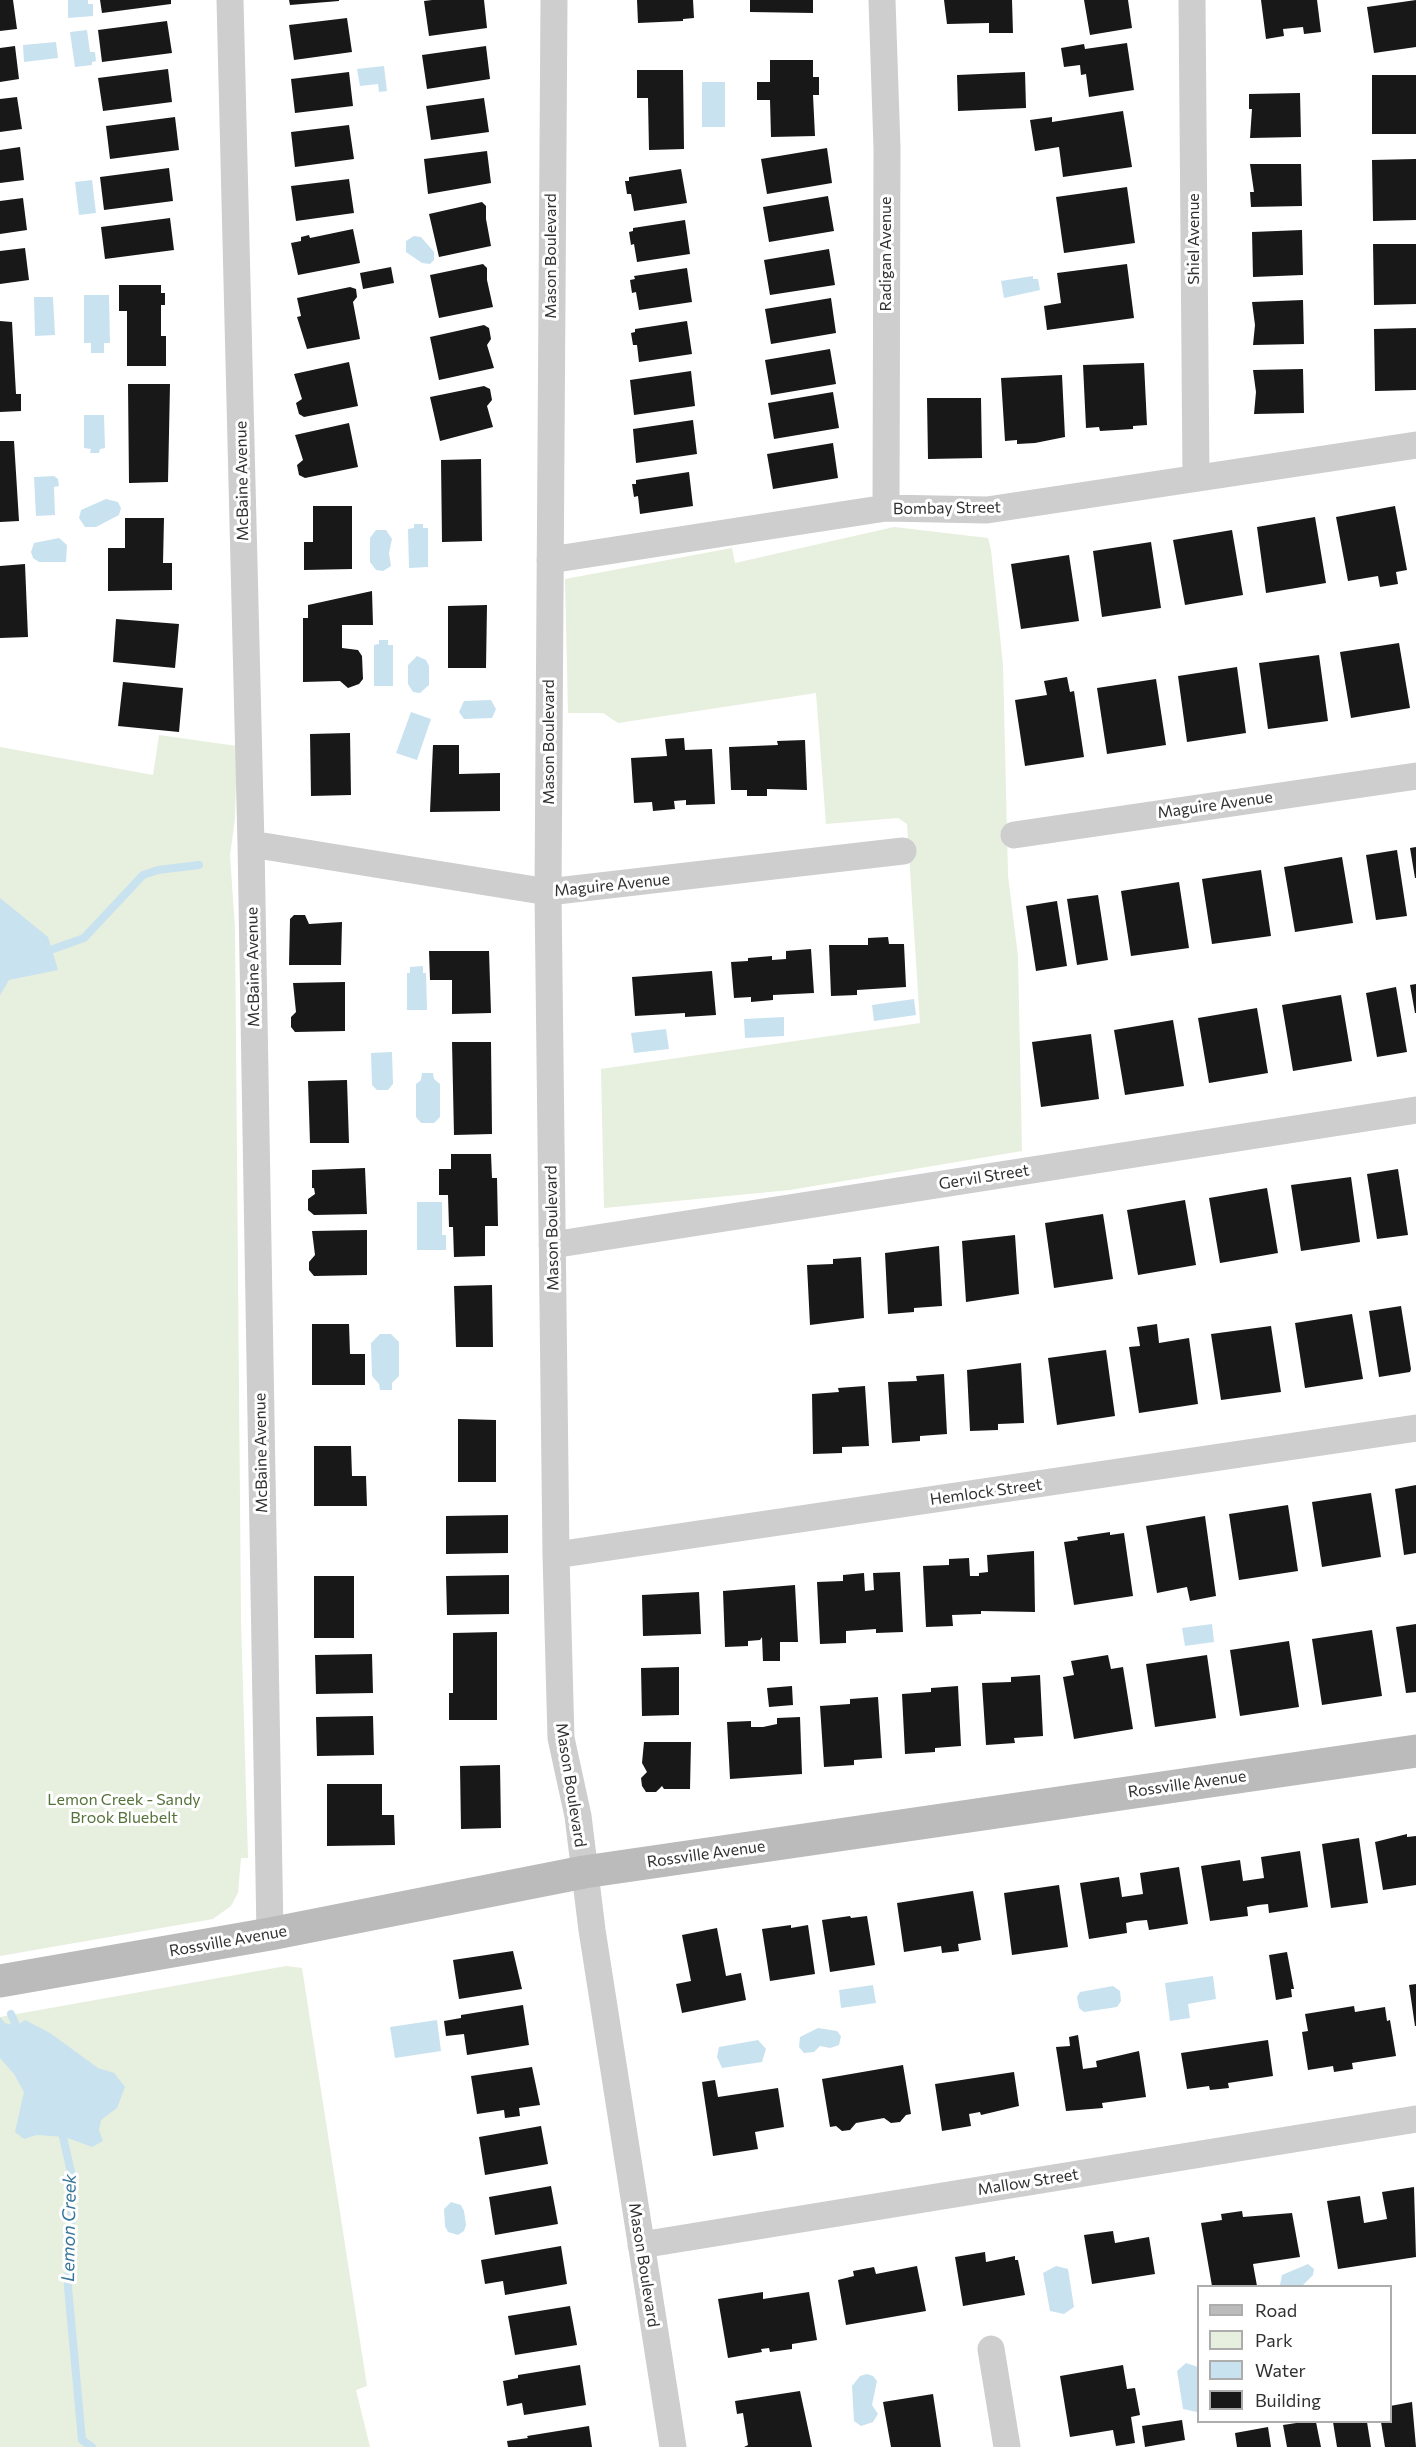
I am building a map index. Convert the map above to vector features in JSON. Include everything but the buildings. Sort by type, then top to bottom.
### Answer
[{"type":"street","name":"McBaine Avenue","points":[[230,0],[251,844],[270,1934]]},
{"type":"street","name":"Mason Boulevard","points":[[554,0],[548,892],[556,1555],[561,1738],[578,1816],[584,1872],[673,2447]]},
{"type":"street","name":"Radigan Avenue","points":[[882,0],[886,148],[885,508]]},
{"type":"street","name":"Shiel Avenue","points":[[1192,0],[1196,478]]},
{"type":"street","name":"Bombay Street","points":[[550,560],[885,508],[987,510],[1416,446]]},
{"type":"street","name":"Maguire Avenue","points":[[1014,835],[1416,776]]},
{"type":"street","name":"Maguire Avenue","points":[[251,844],[548,892],[903,851]]},
{"type":"street","name":"Gervil Street","points":[[552,1245],[1416,1110]]},
{"type":"street","name":"Hemlock Street","points":[[556,1555],[1416,1428]]},
{"type":"street","name":"Rossville Avenue","points":[[0,1981],[270,1934],[584,1872],[1416,1751]]},
{"type":"street","name":"Mallow Street","points":[[641,2245],[1416,2119]]},
{"type":"street","points":[[991,2349],[1007,2447]]},
{"type":"green space","points":[[894,527],[988,538],[991,550],[1003,665],[1008,876],[1018,956],[1022,1151],[790,1190],[604,1208],[601,1069],[920,1023],[907,824],[898,818],[826,824],[816,693],[618,723],[603,713],[568,713],[565,579],[732,548],[735,563]]},
{"type":"green space","name":"Lemon Creek - Sandy Brook Bluebelt","points":[[159,735],[237,746],[235,819],[230,855],[235,928],[241,1620],[248,1858],[241,1858],[238,1893],[231,1906],[213,1919],[0,1956],[0,747],[153,775]]},
{"type":"green space","points":[[286,1966],[302,1968],[367,2386],[356,2390],[370,2447],[0,2447],[0,2017]]},
{"type":"water","points":[[68,0],[88,0],[88,4],[93,4],[93,16],[68,18]]},
{"type":"water","points":[[87,30],[90,52],[95,52],[96,61],[92,62],[92,65],[75,67],[70,32]]},
{"type":"water","points":[[56,42],[58,58],[24,62],[23,45]]},
{"type":"water","points":[[384,66],[387,91],[379,92],[378,84],[360,86],[357,69]]},
{"type":"water","points":[[702,82],[725,82],[725,127],[702,127]]},
{"type":"water","points":[[92,180],[96,213],[79,215],[75,182]]},
{"type":"water","points":[[414,236],[421,237],[434,252],[434,260],[430,264],[422,263],[406,252],[406,241]]},
{"type":"water","points":[[1033,276],[1033,279],[1038,279],[1040,290],[1004,298],[1001,281]]},
{"type":"water","points":[[84,295],[109,295],[110,343],[104,343],[104,353],[91,353],[91,343],[84,343]]},
{"type":"water","points":[[34,297],[53,297],[55,335],[35,336]]},
{"type":"water","points":[[84,415],[104,415],[105,448],[100,449],[99,453],[90,453],[91,449],[84,448]]},
{"type":"water","points":[[54,476],[58,479],[59,486],[54,487],[55,515],[36,516],[34,477]]},
{"type":"water","points":[[106,499],[118,502],[121,508],[119,515],[96,527],[85,527],[79,518],[81,510]]},
{"type":"water","points":[[414,524],[423,524],[423,528],[428,528],[428,567],[409,568],[408,529],[414,528]]},
{"type":"water","points":[[376,530],[386,530],[392,539],[389,553],[391,566],[383,571],[376,570],[370,562],[370,538]]},
{"type":"water","points":[[59,538],[67,545],[66,562],[39,562],[33,558],[31,552],[34,543]]},
{"type":"water","points":[[379,640],[388,640],[388,645],[393,645],[393,686],[374,686],[374,645],[379,644]]},
{"type":"water","points":[[417,656],[426,660],[429,666],[429,685],[420,693],[413,692],[408,684],[408,665]]},
{"type":"water","points":[[491,700],[496,709],[492,718],[464,719],[459,712],[464,701]]},
{"type":"water","points":[[411,712],[431,719],[417,760],[396,753]]},
{"type":"water","points":[[0,898],[48,937],[58,970],[9,980],[0,995]]},
{"type":"water","points":[[423,966],[423,973],[426,973],[427,1010],[407,1010],[407,973],[410,973],[410,967]]},
{"type":"water","points":[[914,999],[916,1015],[874,1021],[872,1005]]},
{"type":"water","points":[[784,1017],[784,1036],[745,1038],[744,1019]]},
{"type":"water","points":[[666,1029],[669,1049],[634,1053],[631,1033]]},
{"type":"water","points":[[392,1052],[393,1084],[388,1090],[377,1090],[372,1085],[371,1053]]},
{"type":"water","points":[[422,1073],[433,1073],[434,1079],[440,1084],[440,1117],[434,1123],[421,1123],[416,1117],[416,1084],[421,1080]]},
{"type":"water","points":[[417,1202],[442,1202],[442,1235],[446,1235],[446,1250],[417,1250]]},
{"type":"water","points":[[380,1334],[391,1334],[399,1342],[399,1376],[392,1383],[392,1390],[380,1390],[379,1384],[372,1376],[371,1343]]},
{"type":"water","points":[[1212,1624],[1214,1642],[1185,1646],[1182,1628]]},
{"type":"water","points":[[1213,1976],[1216,1999],[1188,2004],[1190,2018],[1170,2021],[1165,1983]]},
{"type":"water","points":[[873,1985],[876,2003],[841,2008],[839,1990]]},
{"type":"water","points":[[1113,1986],[1120,1991],[1121,2001],[1117,2007],[1084,2012],[1079,2008],[1077,1997],[1080,1992]]},
{"type":"water","points":[[0,2017],[5,2023],[16,2026],[25,2020],[50,2033],[98,2068],[114,2073],[125,2087],[117,2108],[101,2120],[99,2130],[103,2141],[92,2147],[65,2137],[37,2135],[24,2139],[15,2132],[24,2092],[14,2074],[0,2058]]},
{"type":"water","points":[[437,2020],[441,2051],[395,2058],[390,2027]]},
{"type":"water","points":[[818,2028],[837,2031],[841,2036],[839,2045],[830,2048],[820,2046],[814,2052],[804,2053],[799,2047],[800,2037]]},
{"type":"water","points":[[758,2040],[766,2049],[762,2062],[722,2068],[717,2057],[719,2047]]},
{"type":"water","points":[[451,2202],[461,2205],[464,2211],[466,2225],[464,2231],[458,2235],[448,2232],[445,2226],[444,2209]]},
{"type":"water","points":[[1308,2264],[1314,2269],[1313,2275],[1303,2285],[1280,2285],[1282,2275]]},
{"type":"water","points":[[1056,2266],[1068,2269],[1074,2307],[1064,2314],[1050,2311],[1043,2273]]},
{"type":"water","points":[[1186,2363],[1197,2367],[1197,2412],[1183,2409],[1177,2371]]},
{"type":"water","points":[[867,2374],[873,2376],[877,2381],[872,2405],[878,2414],[873,2422],[861,2426],[854,2421],[852,2386],[860,2376]]},
{"type":"waterway","points":[[42,953],[84,938],[143,875],[158,870],[199,865]]},
{"type":"waterway","name":"Lemon Creek","points":[[11,2014],[21,2037]]},
{"type":"waterway","name":"Lemon Creek","points":[[61,2128],[73,2181],[68,2287],[82,2440],[92,2447]]}]
